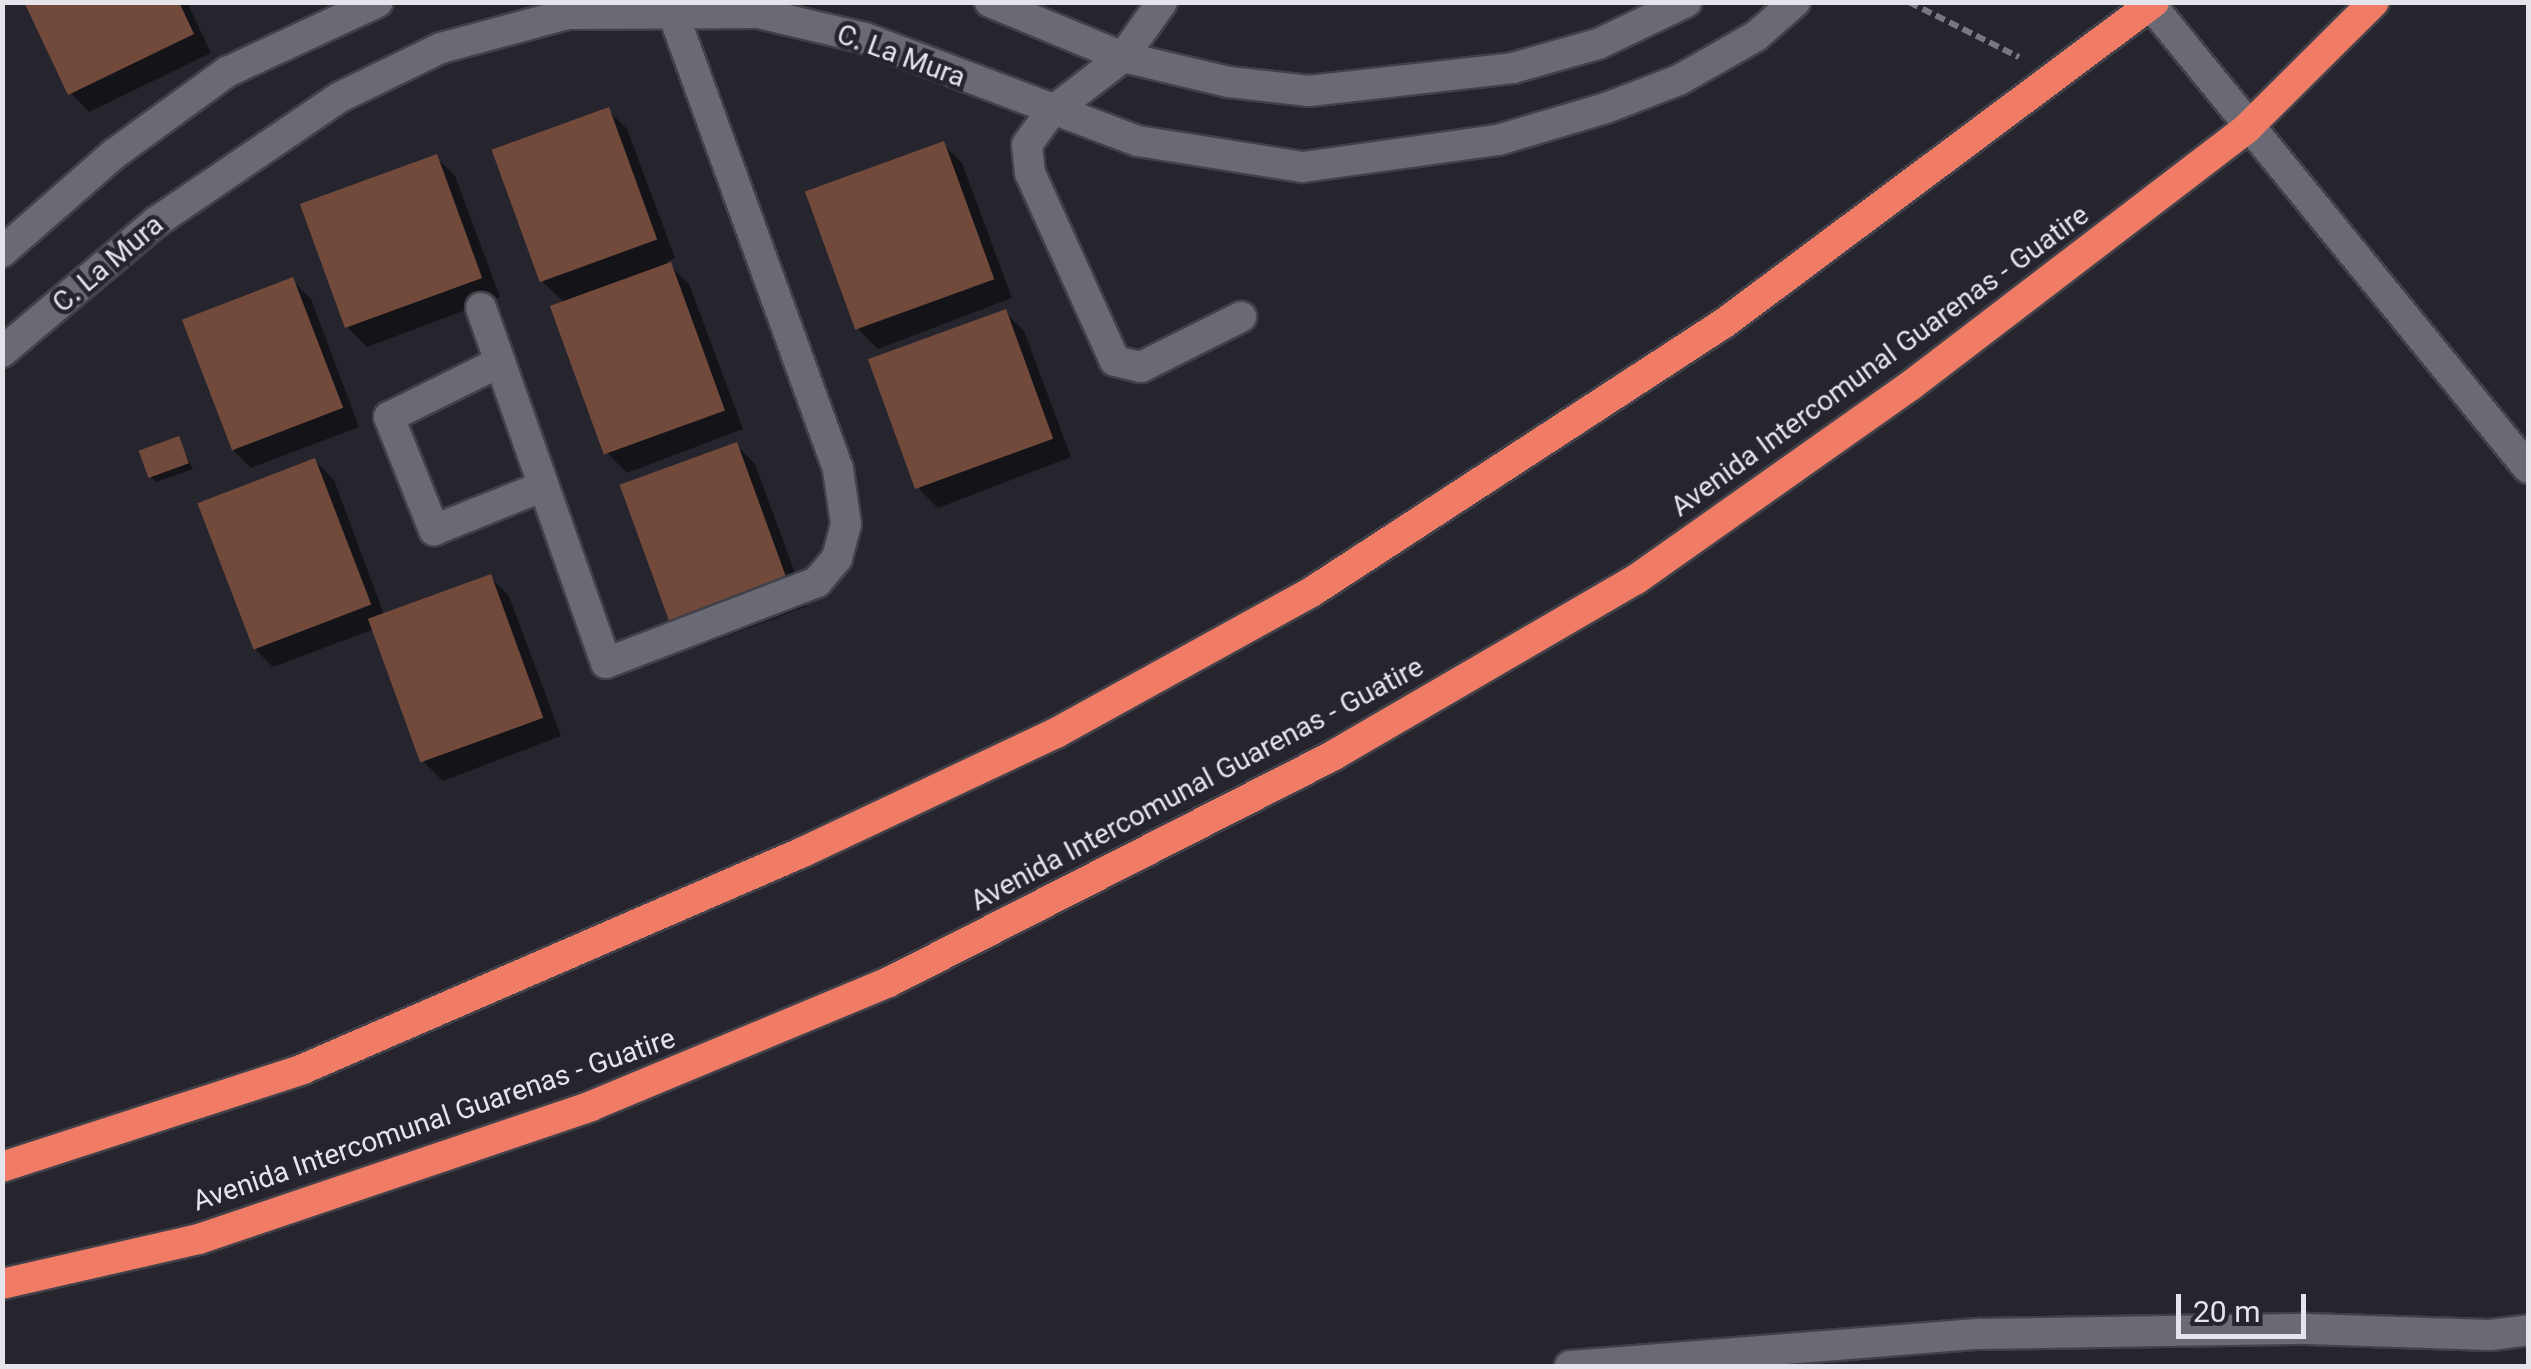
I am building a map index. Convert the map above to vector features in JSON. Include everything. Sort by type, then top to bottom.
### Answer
[{"type":"highway","name":"Avenida Intercomunal Guarenas - Guatire","points":[[2,1284],[200,1238],[591,1106],[889,982],[1334,755],[1635,580],[1910,386],[2247,128],[2374,2]]},
{"type":"highway","points":[[2,1166],[304,1068],[803,852],[1056,733],[1310,593],[1723,324],[2152,4]]},
{"type":"street","points":[[2,252],[114,154],[227,72],[378,2]]},
{"type":"street","points":[[990,2],[1123,57],[1229,82],[1309,92],[1513,68],[1598,44],[1686,2]]},
{"type":"street","points":[[1162,2],[1123,57],[1050,113],[1027,145],[1030,173],[1115,362],[1141,366],[1241,317]]},
{"type":"street","name":"C. La Mura","points":[[2,352],[156,222],[340,97],[441,48],[568,14],[668,6],[758,13],[865,38],[1050,113],[1138,141],[1303,167],[1498,140],[1679,80],[1756,36],[1795,2]]},
{"type":"street","points":[[2152,4],[2247,128],[2528,468]]},
{"type":"street","points":[[481,308],[606,663],[817,582],[841,540],[838,469],[668,6]]},
{"type":"street","points":[[500,362],[390,418],[434,530],[544,486]]},
{"type":"street","points":[[1570,1366],[1979,1334],[2307,1330],[2490,1336],[2528,1330]]},
{"type":"path","points":[[1909,2],[2056,76]]},
{"type":"building","points":[[24,2],[179,2],[194,34],[68,95]]},
{"type":"building","points":[[609,107],[657,239],[540,282],[492,150]]},
{"type":"building","points":[[944,141],[994,279],[855,330],[805,192]]},
{"type":"building","points":[[437,154],[482,278],[345,328],[300,204]]},
{"type":"building","points":[[671,262],[725,410],[604,455],[550,306]]},
{"type":"building","points":[[293,277],[343,408],[232,450],[182,320]]},
{"type":"building","points":[[1006,309],[1053,439],[915,489],[868,359]]},
{"type":"building","points":[[179,436],[189,463],[149,478],[139,451]]},
{"type":"building","points":[[737,442],[790,587],[672,629],[620,485]]},
{"type":"building","points":[[315,458],[371,605],[254,650],[197,503]]},
{"type":"building","points":[[491,574],[543,718],[420,763],[368,619]]}]
